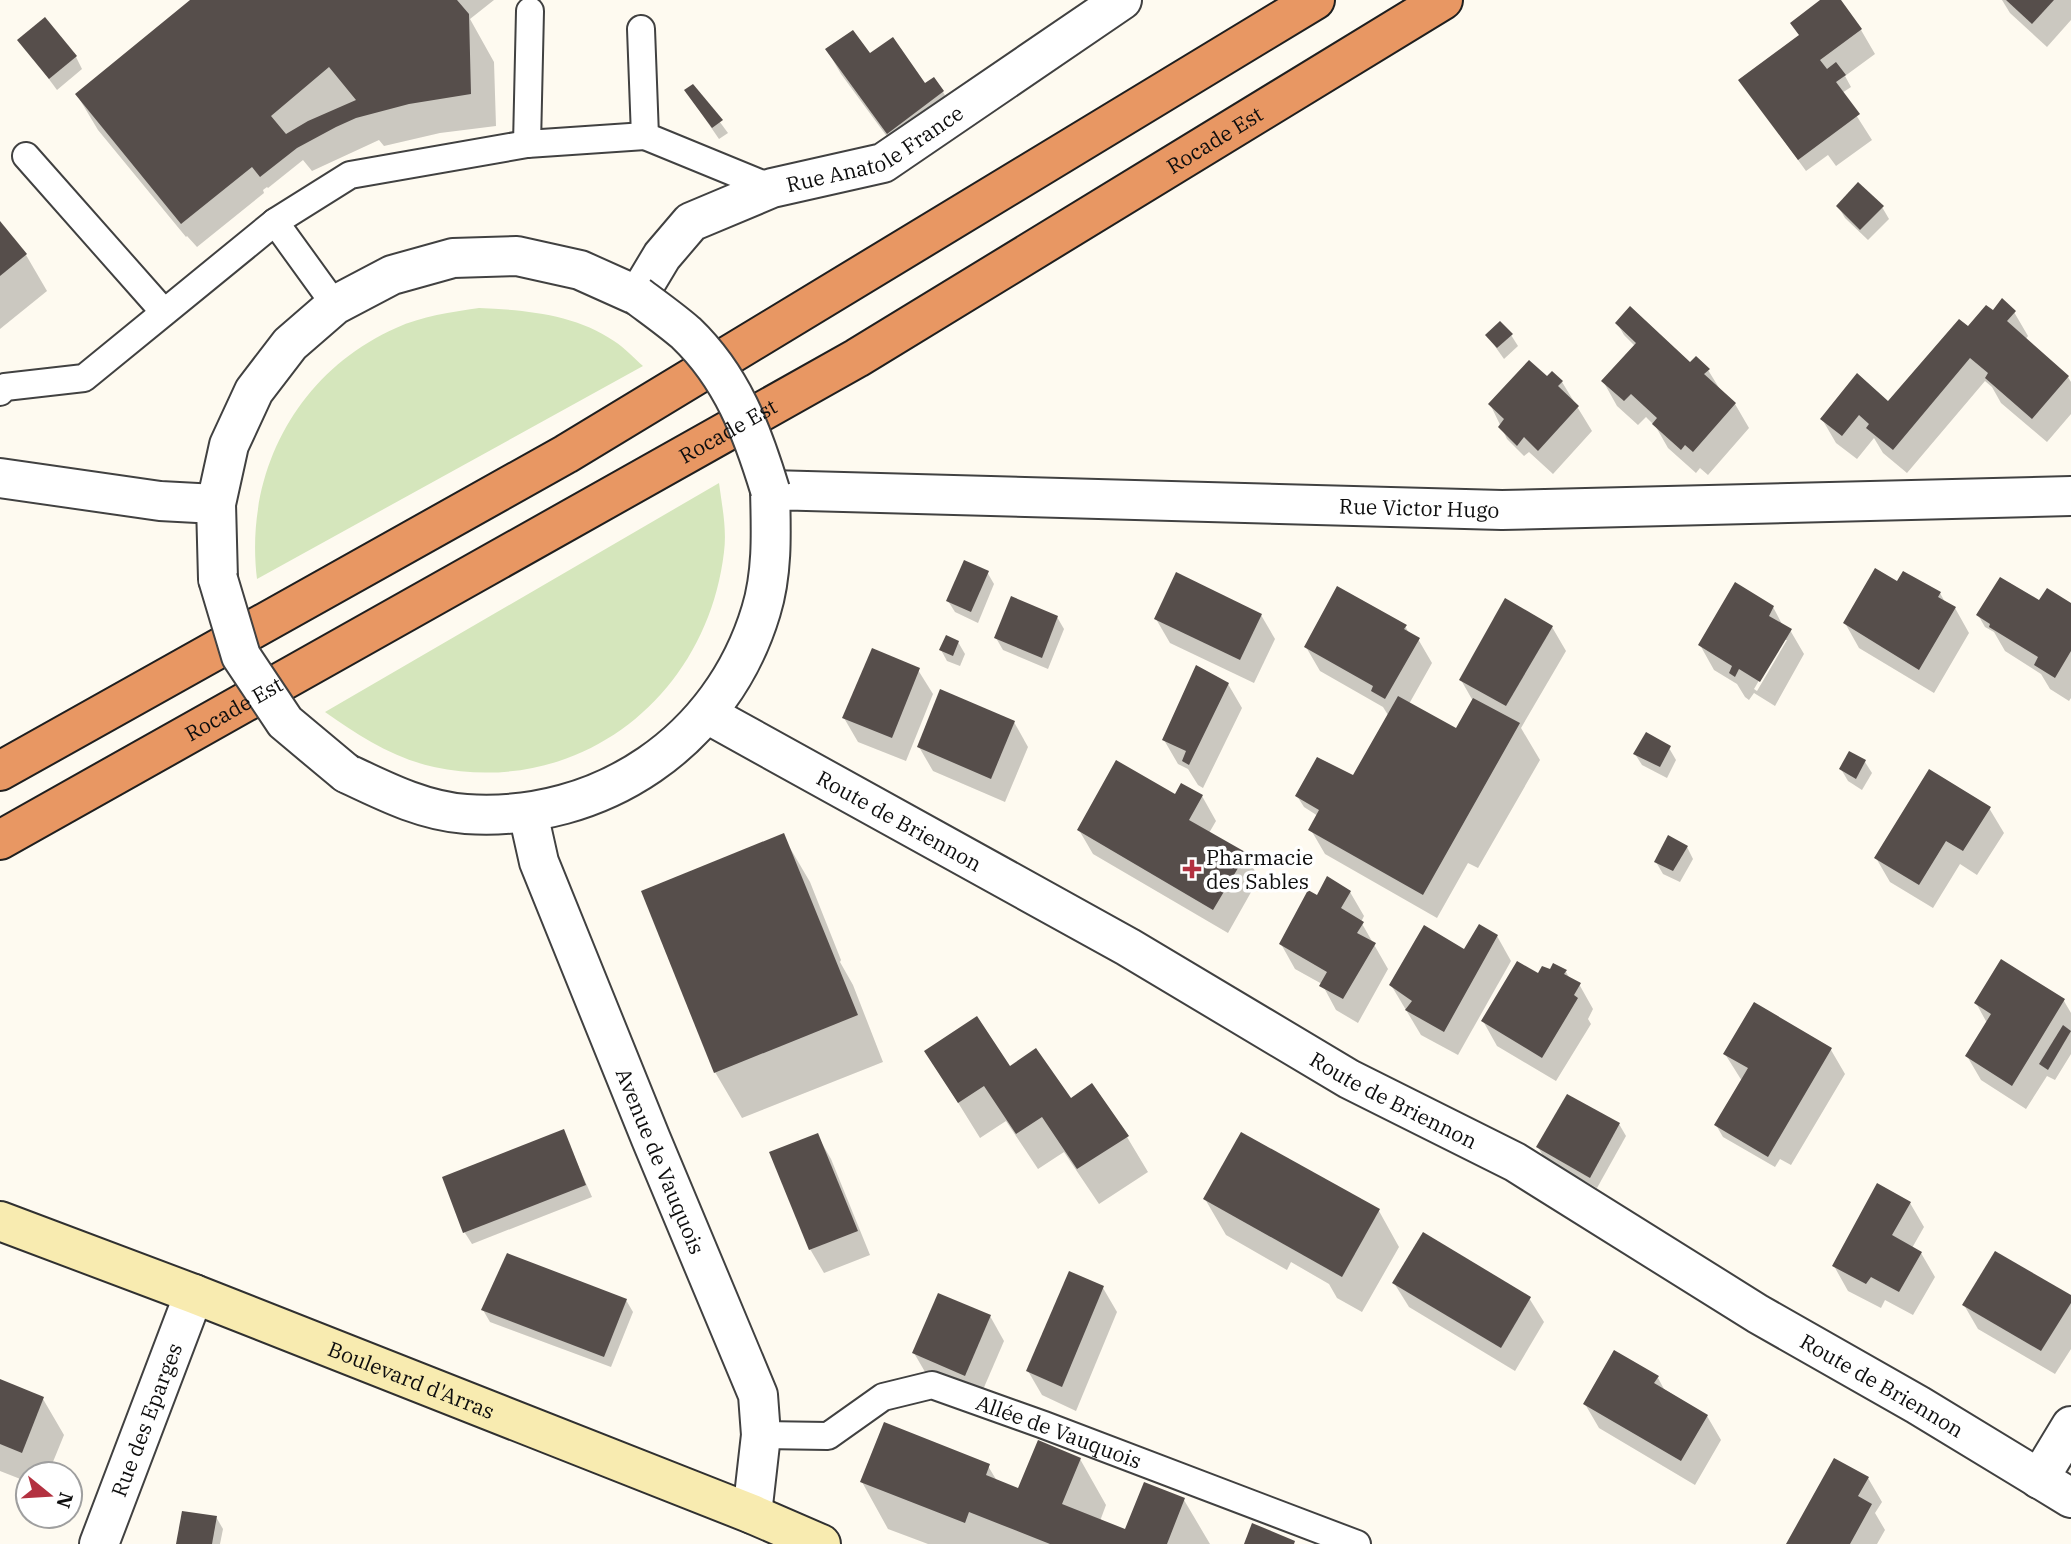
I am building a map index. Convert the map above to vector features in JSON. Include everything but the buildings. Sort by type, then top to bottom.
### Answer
[{"type":"highway","points":[[0,771],[566,454],[1315,0]]},
{"type":"highway","name":"Rocade Est","points":[[0,840],[857,359],[1443,0]]},
{"type":"main road","name":"Boulevard d'Arras","points":[[0,1221],[194,1294],[752,1514],[821,1544]]},
{"type":"street","name":"Rue Anatole France","points":[[638,296],[662,256],[691,222],[772,188],[883,163],[1122,0]]},
{"type":"street","points":[[517,257],[580,270],[638,296],[686,333],[725,380],[753,434],[770,490],[772,552],[762,610],[740,665],[707,714],[656,762],[595,795],[528,813],[464,814],[403,800],[346,773],[285,722],[241,656],[218,579],[216,504],[229,445],[254,391],[290,344],[335,305],[392,275],[453,258],[517,257]]},
{"type":"street","points":[[0,478],[160,501],[216,504]]},
{"type":"street","name":"Rue Victor Hugo","points":[[770,490],[1502,510],[2071,496]]},
{"type":"street","name":"Route de Briennon","points":[[707,714],[1128,947],[1349,1079],[1515,1162],[1758,1314],[1918,1405],[2071,1498]]},
{"type":"street","name":"Avenue de Vauquois","points":[[528,813],[539,862],[758,1395],[761,1435],[752,1514]]},
{"type":"street","name":"Rue des Eparges","points":[[99,1544],[194,1294]]},
{"type":"street","points":[[2039,1479],[2071,1426]]},
{"type":"lane","points":[[527,144],[530,11]]},
{"type":"lane","points":[[641,29],[645,136]]},
{"type":"lane","points":[[0,392],[5,387],[83,378],[275,222],[350,175],[527,144],[645,136],[772,188]]},
{"type":"lane","points":[[26,156],[164,312]]},
{"type":"lane","points":[[275,222],[335,305]]},
{"type":"lane","name":"Allée de Vauquois","points":[[761,1435],[828,1436],[883,1397],[932,1385],[1357,1544]]},
{"type":"green space","points":[[479,308],[532,312],[583,325],[618,344],[643,366],[257,579],[255,540],[259,501],[269,465],[284,430],[305,399],[331,371],[361,347],[396,328],[426,317]]},
{"type":"green space","points":[[719,483],[725,526],[724,552],[713,604],[692,651],[663,692],[627,726],[585,751],[538,767],[487,773],[434,767],[404,758],[377,745],[325,712]]},
{"type":"place","name":"Pharmacie des Sables","points":[[1192,869]]}]
